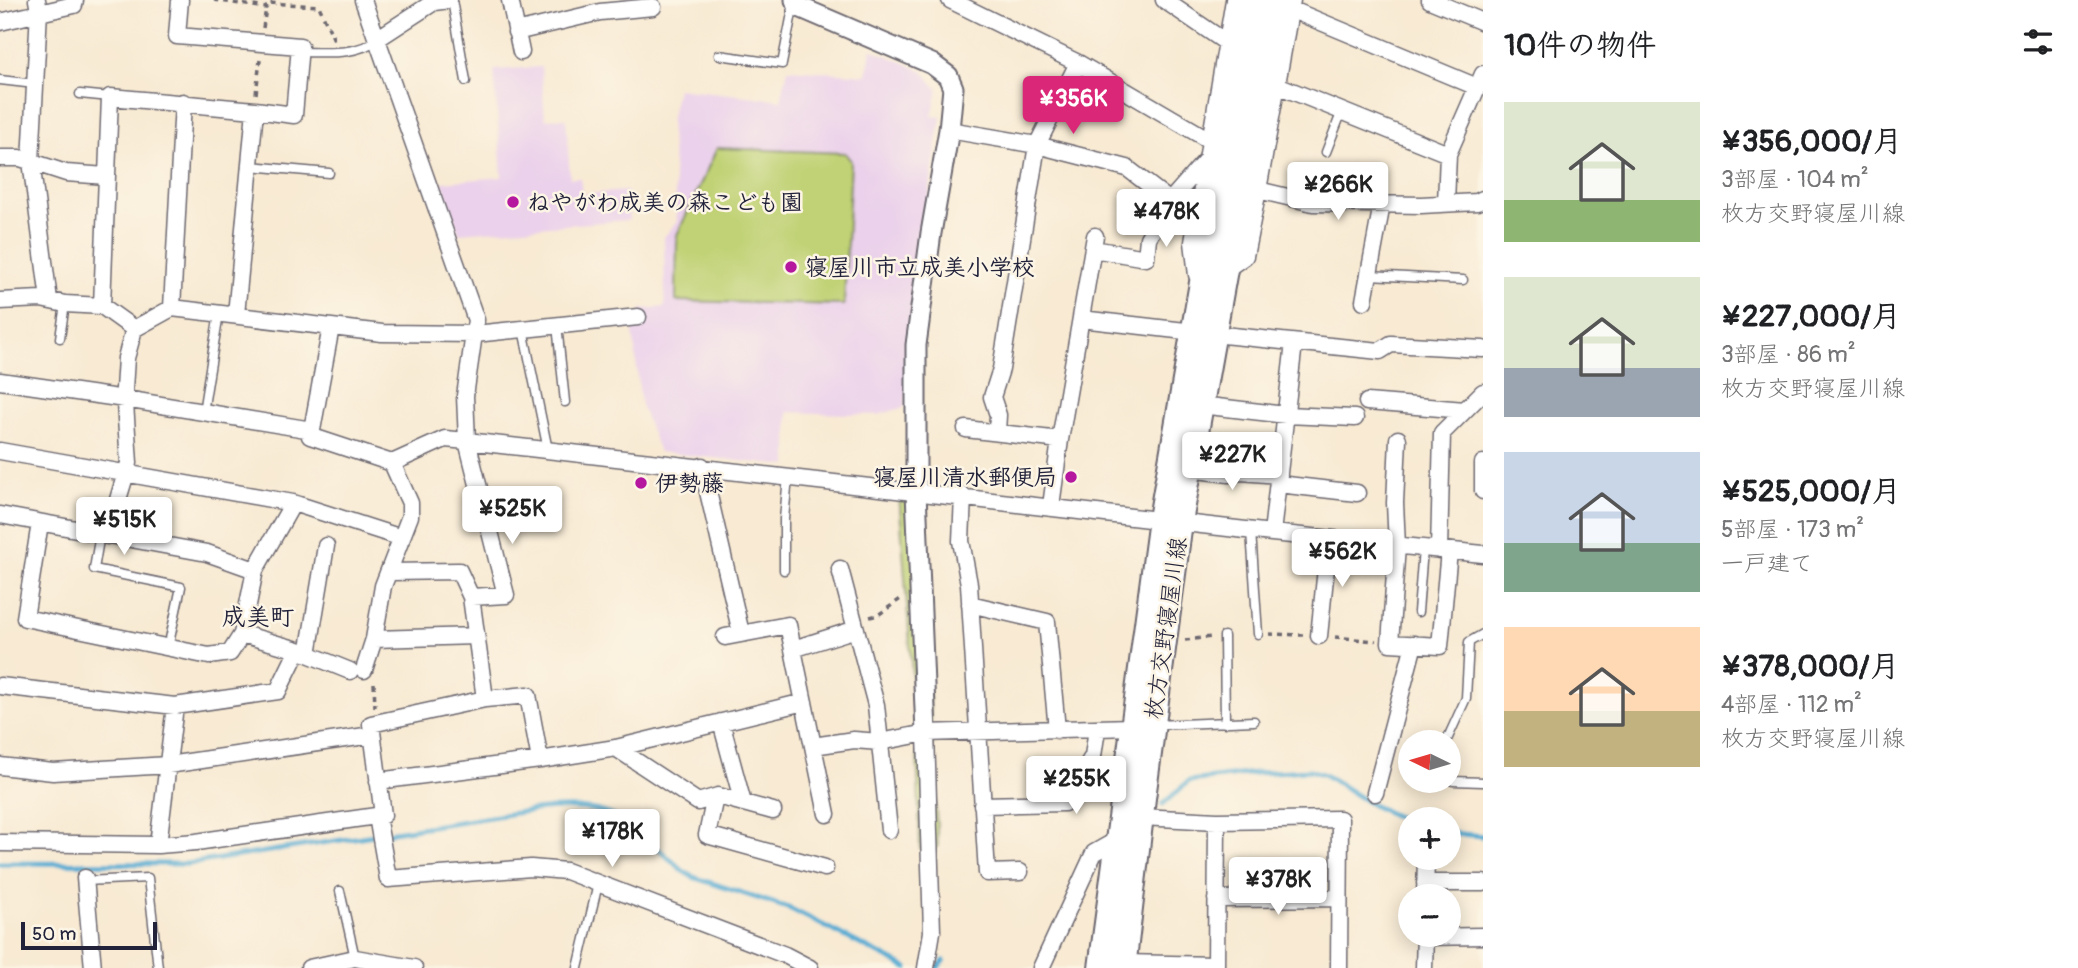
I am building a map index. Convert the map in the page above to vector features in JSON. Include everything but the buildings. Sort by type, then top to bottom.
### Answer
[{"type":"main road","name":"枚方交野寝屋川線","points":[[1170,520],[1189,469],[1200,405],[1203,333],[1199,295],[1251,0]]},
{"type":"main road","name":"枚方交野寝屋川線","points":[[1116,966],[1117,840],[1142,726],[1170,520],[1203,333],[1225,270],[1285,3]]},
{"type":"main road","name":"枚方交野寝屋川線","points":[[1116,966],[1141,817],[1142,726]]},
{"type":"street","points":[[0,22],[38,6],[74,5],[75,0]]},
{"type":"street","points":[[102,306],[110,97],[183,102],[294,115],[300,46],[177,36],[180,0]]},
{"type":"street","points":[[363,0],[476,320],[466,396],[467,441],[506,595],[471,597]]},
{"type":"street","points":[[377,39],[434,2],[451,0]]},
{"type":"street","points":[[510,0],[520,52]]},
{"type":"street","points":[[794,0],[799,7],[932,64],[948,76],[953,88],[916,345],[916,492],[932,932],[926,964]]},
{"type":"street","points":[[950,0],[1077,63],[1209,140]]},
{"type":"street","points":[[1164,0],[1227,43]]},
{"type":"street","points":[[1199,295],[1193,242],[1234,0]]},
{"type":"street","points":[[1430,0],[1483,22]]},
{"type":"street","points":[[1225,270],[1245,256],[1277,85],[1285,3],[1480,80],[1448,154],[1446,203]]},
{"type":"street","points":[[38,6],[31,161],[57,302]]},
{"type":"street","points":[[516,32],[598,6],[653,7]]},
{"type":"street","points":[[997,432],[998,415],[992,397],[1001,369],[1037,145],[1077,63]]},
{"type":"street","points":[[1277,85],[1448,154]]},
{"type":"street","points":[[172,308],[183,102]]},
{"type":"street","points":[[227,314],[250,166],[255,110]]},
{"type":"street","points":[[949,130],[1037,145],[1127,168],[1170,201]]},
{"type":"street","points":[[0,158],[20,158],[66,173],[106,176]]},
{"type":"street","points":[[1052,506],[1060,440],[1094,242],[1146,258],[1148,238],[1170,201],[1206,160]]},
{"type":"street","points":[[1258,190],[1313,203],[1446,203],[1483,199]]},
{"type":"street","points":[[1364,301],[1382,204]]},
{"type":"street","points":[[0,301],[102,306],[134,328]]},
{"type":"street","points":[[104,535],[129,463],[125,399],[126,358],[134,328],[172,308],[382,333],[475,334],[638,317]]},
{"type":"street","points":[[1081,319],[1380,351],[1391,344],[1483,349]]},
{"type":"street","points":[[0,382],[125,399],[312,430],[331,327]]},
{"type":"street","points":[[1272,533],[1294,343]]},
{"type":"street","points":[[1398,439],[1395,503],[1397,546],[1390,643],[1440,646],[1437,550],[1442,433],[1483,393]]},
{"type":"street","points":[[1367,402],[1465,410]]},
{"type":"street","points":[[1200,405],[1286,415],[1355,418]]},
{"type":"street","points":[[966,429],[1060,440]]},
{"type":"street","points":[[310,436],[392,463],[445,439],[702,466],[1251,531],[1483,554]]},
{"type":"street","points":[[0,451],[293,503],[402,538]]},
{"type":"street","points":[[242,634],[357,670],[374,639],[383,586],[410,516],[410,503],[392,463]]},
{"type":"street","points":[[1483,463],[1483,491]]},
{"type":"street","points":[[702,466],[741,633]]},
{"type":"street","points":[[1189,469],[1229,474],[1241,472],[1357,493]]},
{"type":"street","points":[[963,496],[961,541],[969,584],[987,873],[1020,872]]},
{"type":"street","points":[[40,523],[25,618],[209,656],[230,653],[242,634],[255,570],[293,503]]},
{"type":"street","points":[[0,515],[207,553],[255,570]]},
{"type":"street","points":[[1320,636],[1329,539]]},
{"type":"street","points":[[0,686],[175,706],[278,691],[304,652],[326,546]]},
{"type":"street","points":[[840,569],[876,705],[889,830]]},
{"type":"street","points":[[390,572],[459,571],[471,597],[485,699]]},
{"type":"street","points":[[970,604],[1047,622],[1057,730]]},
{"type":"street","points":[[725,637],[788,625],[827,814]]},
{"type":"street","points":[[793,649],[855,626]]},
{"type":"street","points":[[374,639],[477,636]]},
{"type":"street","points":[[1375,793],[1414,644]]},
{"type":"street","points":[[0,766],[53,772],[168,765],[373,729],[485,699],[528,695],[540,760]]},
{"type":"street","points":[[378,781],[616,748],[804,702]]},
{"type":"street","points":[[158,845],[175,706]]},
{"type":"street","points":[[721,722],[743,803]]},
{"type":"street","points":[[813,746],[854,740],[880,741],[926,733],[1142,726]]},
{"type":"street","points":[[0,843],[158,845],[377,818],[383,815],[373,729]]},
{"type":"street","points":[[982,805],[1064,803],[1093,756],[1097,729]]},
{"type":"street","points":[[616,748],[698,802],[715,797],[773,811]]},
{"type":"street","points":[[715,797],[707,835],[825,867]]},
{"type":"street","points":[[1141,817],[1217,821],[1340,819],[1339,968]]},
{"type":"street","points":[[377,818],[388,878],[531,868],[566,872],[782,961],[810,968]]},
{"type":"street","points":[[1116,966],[1216,967],[1217,821]]},
{"type":"street","points":[[1041,968],[1094,853],[1117,840]]},
{"type":"street","points":[[85,879],[93,968]]},
{"type":"street","points":[[1461,886],[1483,883]]},
{"type":"street","points":[[1216,899],[1339,898]]},
{"type":"street","points":[[1461,936],[1483,936]]},
{"type":"street","points":[[1424,947],[1424,968]]},
{"type":"street","points":[[309,968],[355,958],[378,965],[414,968]]},
{"type":"lane","points":[[451,0],[466,81]]},
{"type":"lane","points":[[719,55],[782,64],[794,0]]},
{"type":"lane","points":[[299,51],[339,52],[371,44],[377,39]]},
{"type":"lane","points":[[0,80],[35,84]]},
{"type":"lane","points":[[80,94],[110,97]]},
{"type":"lane","points":[[1326,152],[1342,111]]},
{"type":"lane","points":[[250,166],[329,173]]},
{"type":"lane","points":[[1369,275],[1463,280]]},
{"type":"lane","points":[[57,302],[60,338]]},
{"type":"lane","points":[[203,412],[227,314]]},
{"type":"lane","points":[[557,325],[565,402]]},
{"type":"lane","points":[[523,329],[548,450]]},
{"type":"lane","points":[[1355,418],[1367,402]]},
{"type":"lane","points":[[784,570],[784,519],[789,477]]},
{"type":"lane","points":[[1251,531],[1258,634]]},
{"type":"lane","points":[[104,535],[94,569],[181,587],[168,648]]},
{"type":"lane","points":[[1418,612],[1437,550]]},
{"type":"lane","points":[[1451,730],[1466,698],[1469,642],[1483,634]]},
{"type":"lane","points":[[1224,636],[1225,723]]},
{"type":"lane","points":[[1142,726],[1254,722]]},
{"type":"lane","points":[[1461,781],[1483,782]]},
{"type":"lane","points":[[85,879],[148,878],[158,968]]},
{"type":"lane","points":[[578,968],[598,884]]},
{"type":"lane","points":[[340,891],[355,958]]},
{"type":"path","points":[[214,0],[265,8],[269,3],[319,6],[339,52]]},
{"type":"path","points":[[855,626],[878,615],[906,596]]},
{"type":"path","points":[[1258,634],[1320,636],[1390,643]]},
{"type":"path","points":[[1179,641],[1224,636]]},
{"type":"path","points":[[357,670],[374,675],[373,729]]},
{"type":"shaded area","name":"寝屋川市立成美小学校","points":[[871,49],[923,71],[938,90],[932,116],[941,117],[913,297],[905,407],[878,415],[788,412],[788,466],[659,452],[641,405],[632,323],[641,323],[641,309],[665,307],[664,237],[677,222],[670,121],[677,88],[781,100],[788,69],[867,75]]},
{"type":"shaded area","points":[[541,67],[545,119],[566,118],[570,178],[580,178],[582,194],[627,191],[629,220],[459,233],[442,182],[502,177],[494,70]]},
{"type":"green space","points":[[717,148],[845,153],[851,161],[844,305],[676,301],[677,235]]},
{"type":"green space","points":[[899,496],[921,500],[938,847],[920,849],[917,743]]},
{"type":"waterway","points":[[1163,804],[1189,781],[1310,770],[1325,775],[1372,805],[1398,817]]},
{"type":"waterway","points":[[0,863],[187,864],[535,810],[584,809],[618,818],[693,877],[791,909],[907,968]]},
{"type":"waterway","points":[[1461,834],[1483,836]]},
{"type":"waterway","points":[[937,968],[944,961]]},
{"type":"place","name":"ねやがわ成美の森こども園","points":[[513,202]]},
{"type":"place","name":"寝屋川市立成美小学校","points":[[791,267]]},
{"type":"place","name":"寝屋川清水郵便局","points":[[1071,477]]},
{"type":"place","name":"伊勢藤","points":[[641,483]]},
{"type":"district","name":"成美町","points":[[258,617]]}]
